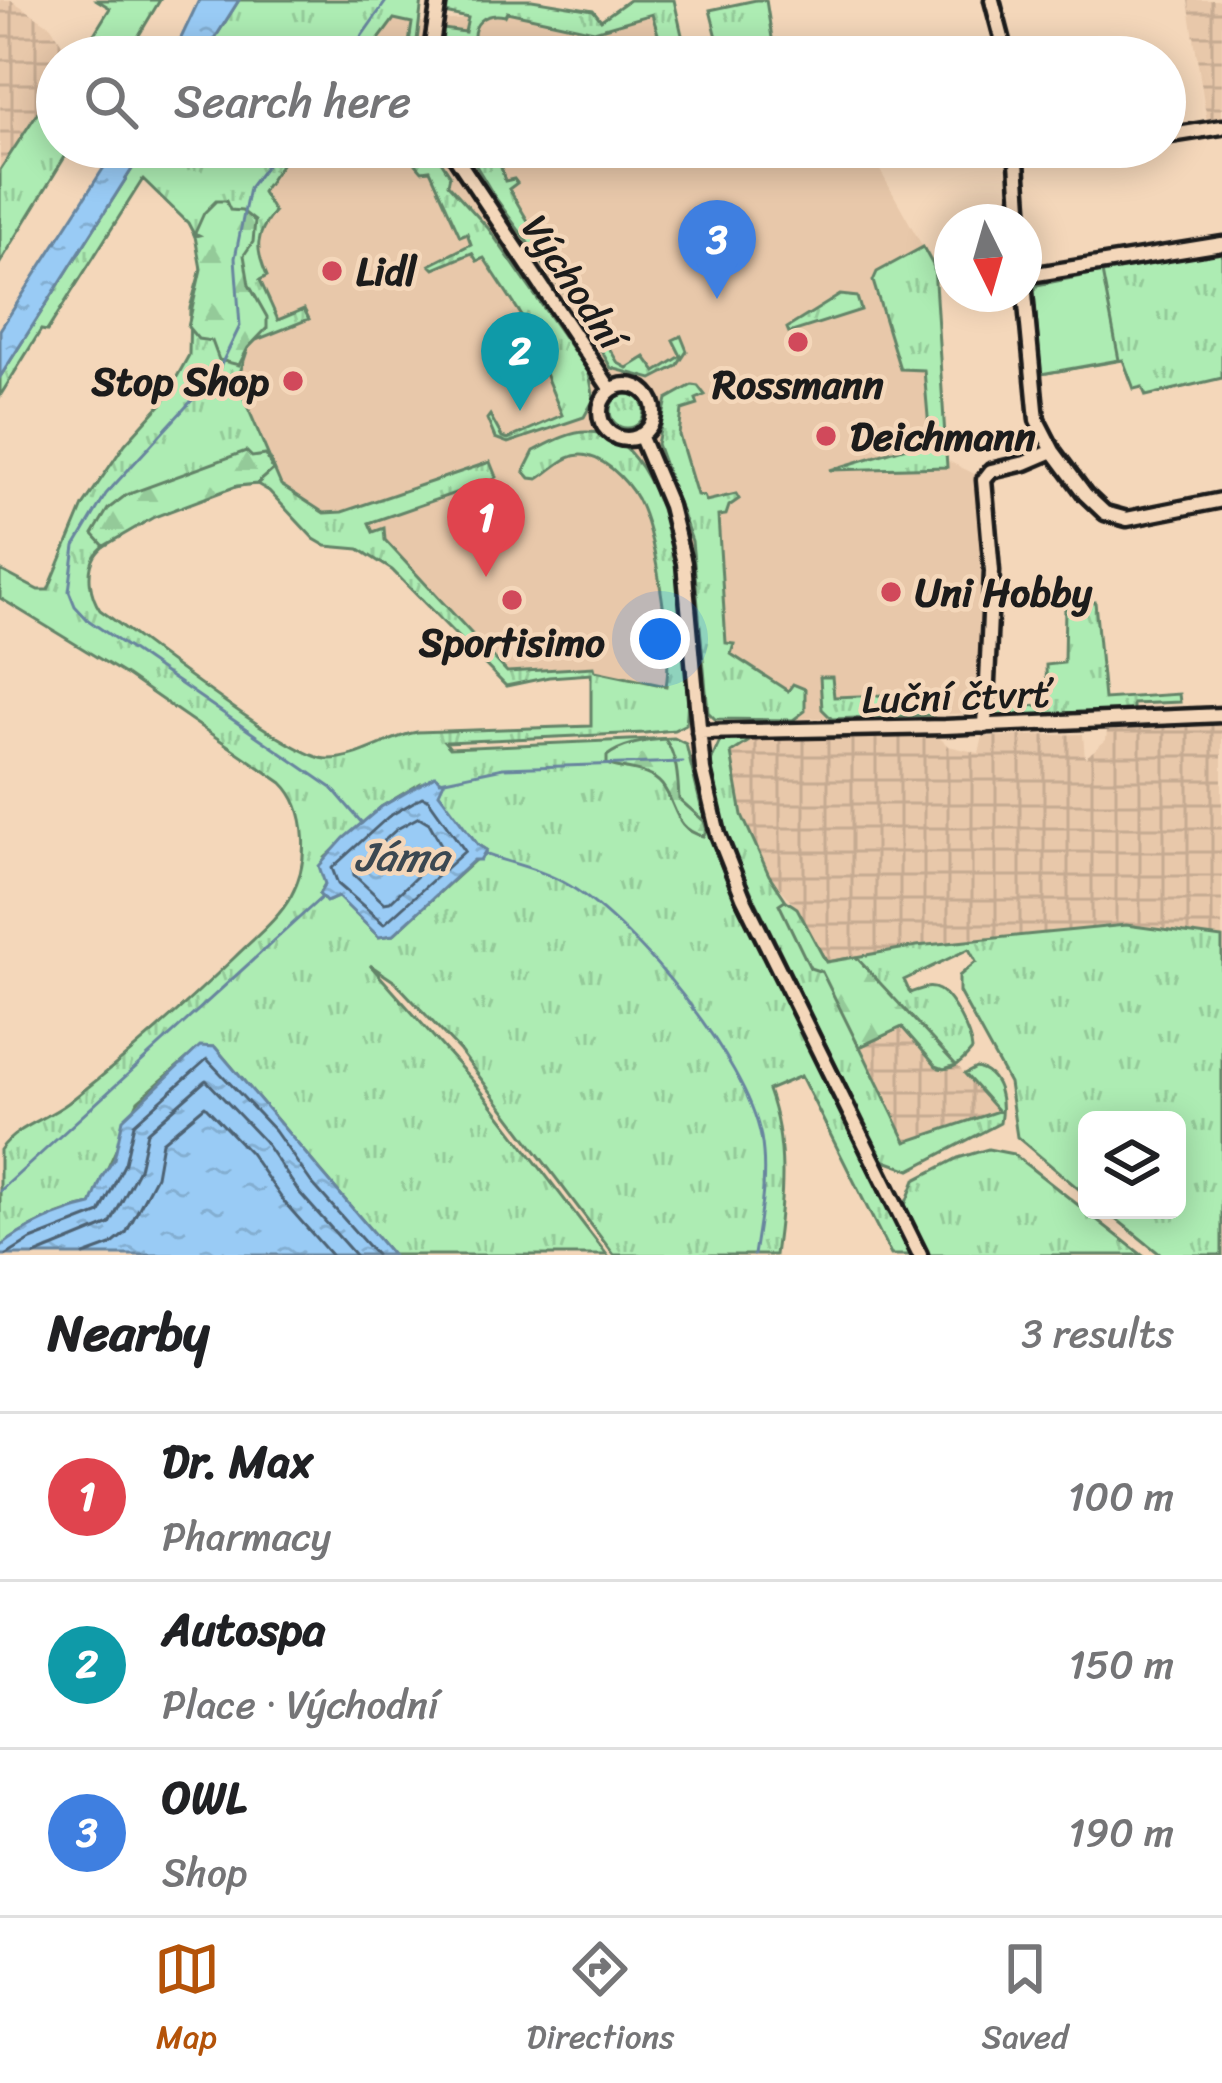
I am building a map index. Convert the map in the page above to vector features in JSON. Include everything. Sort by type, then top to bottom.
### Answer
[{"type":"street","points":[[433,36],[439,0]]},
{"type":"street","points":[[992,0],[1001,36]]},
{"type":"street","points":[[1186,133],[1222,127]]},
{"type":"street","name":"Východní","points":[[461,168],[611,390]]},
{"type":"street","points":[[1018,168],[1020,204]]},
{"type":"street","points":[[1042,276],[1222,244]]},
{"type":"street","points":[[1026,312],[1034,411],[1053,451],[1085,494],[1112,516],[1144,517],[1222,500]]},
{"type":"street","points":[[628,385],[650,398],[652,422],[640,435],[617,437],[605,427],[600,409],[611,390],[628,385]]},
{"type":"street","points":[[640,435],[670,506],[684,563],[710,807],[742,897],[920,1255]]},
{"type":"street","points":[[985,726],[992,571],[984,481],[991,471],[1053,451]]},
{"type":"street","name":"Luční čtvrť","points":[[699,732],[1222,715]]},
{"type":"shaded area","points":[[0,0],[11,0],[51,26],[57,36],[36,36],[36,115],[0,170]]},
{"type":"shaded area","points":[[1188,0],[1222,0],[1222,118],[1207,121]]},
{"type":"shaded area","points":[[506,12],[594,31],[652,13],[670,36],[379,36],[394,19],[412,23],[505,16]]},
{"type":"shaded area","points":[[275,168],[879,168],[934,267],[946,460],[979,476],[986,549],[978,713],[717,721],[710,679],[669,678],[667,686],[592,670],[506,683],[359,525],[320,543],[294,517],[232,369],[244,255],[264,182]]},
{"type":"shaded area","points":[[1222,723],[1222,938],[1126,925],[917,946],[858,957],[999,1111],[906,1142],[818,964],[826,961],[751,839],[730,753],[757,738],[939,737],[948,746],[979,753],[983,737],[1083,734],[1085,758],[1106,740],[1107,731]]},
{"type":"green space","points":[[97,0],[160,0],[139,36],[93,36],[110,8]]},
{"type":"green space","points":[[239,0],[422,0],[418,36],[410,36],[412,23],[394,19],[381,36],[216,36]]},
{"type":"green space","points":[[448,0],[532,0],[593,10],[601,20],[629,0],[674,0],[682,36],[659,36],[652,14],[594,31],[507,12],[481,21],[475,36],[443,36],[443,29],[465,32],[468,18],[445,13]]},
{"type":"green space","points":[[766,0],[772,36],[717,36],[710,10]]},
{"type":"green space","points":[[36,115],[36,168],[58,168],[0,263],[0,170]]},
{"type":"green space","points":[[133,168],[279,168],[262,192],[274,212],[260,235],[260,258],[267,276],[260,280],[278,320],[304,309],[309,319],[256,340],[248,348],[237,382],[281,485],[324,513],[342,512],[490,462],[496,477],[490,481],[369,523],[373,532],[384,528],[385,540],[507,672],[594,667],[595,671],[666,686],[667,648],[657,570],[647,523],[632,491],[612,469],[588,456],[567,458],[538,479],[524,471],[534,451],[566,436],[586,432],[617,441],[642,468],[674,553],[687,651],[686,724],[645,733],[445,742],[450,748],[674,738],[686,744],[705,823],[728,884],[911,1255],[891,1255],[801,1076],[768,1090],[779,1131],[782,1171],[775,1255],[614,1255],[460,1051],[395,982],[370,965],[478,1087],[607,1255],[392,1255],[215,1047],[200,1047],[138,1101],[91,1205],[43,1221],[0,1247],[0,1150],[111,1068],[273,921],[297,883],[303,837],[297,807],[282,783],[126,675],[0,598],[0,570],[38,590],[48,590],[83,506],[125,444],[163,402],[189,355],[190,308],[201,269],[199,244],[188,223],[143,179],[0,396],[0,377]],"holes":[[[257,484],[314,539],[326,546],[359,549],[392,570],[506,686],[591,674],[591,726],[417,732],[350,756],[327,759],[281,739],[249,718],[100,610],[92,591],[91,569],[95,556],[123,533],[220,491]],[[428,783],[486,850],[393,935],[379,937],[338,896],[329,901],[319,894],[325,884],[325,858],[381,807]]]},
{"type":"green space","points":[[419,168],[445,168],[448,184],[488,228],[589,373],[594,399],[584,417],[508,443],[495,438],[487,419],[490,415],[508,439],[562,415],[520,313],[484,258],[477,261],[472,253],[434,269],[430,265],[471,244],[467,233],[460,236],[430,170]]},
{"type":"green space","points":[[477,168],[501,168],[505,181],[517,183],[509,189],[544,248],[549,246],[618,363],[627,368],[645,357],[656,372],[681,356],[673,340],[681,336],[687,351],[677,366],[652,379],[611,368],[586,323]]},
{"type":"green space","points":[[216,201],[226,201],[230,210],[242,211],[255,221],[253,242],[244,255],[249,285],[267,317],[267,328],[239,365],[219,360],[212,341],[198,339],[188,327],[201,269],[195,236],[199,235],[195,233]]},
{"type":"green space","points":[[923,247],[934,267],[947,467],[830,470],[930,440],[924,370],[900,369],[873,281],[877,272]]},
{"type":"green space","points":[[1222,251],[1222,378],[1146,396],[1142,387],[1134,389],[1123,360],[1041,374],[1036,312],[1042,312],[1042,284]]},
{"type":"green space","points":[[1102,272],[1119,360],[1041,374],[1036,312],[1042,312],[1042,284]]},
{"type":"green space","points":[[840,295],[857,297],[861,310],[789,333],[787,328]]},
{"type":"green space","points":[[692,385],[705,395],[696,399],[698,405],[682,410],[679,435],[697,495],[706,501],[736,494],[739,499],[726,515],[718,516],[726,643],[734,644],[731,654],[788,691],[793,684],[805,689],[805,711],[793,720],[715,719],[708,712],[692,541],[657,444],[667,399]]},
{"type":"green space","points":[[627,394],[639,399],[644,411],[639,423],[627,428],[615,423],[610,411],[615,399]]},
{"type":"green space","points":[[246,451],[252,457],[266,455],[273,470],[257,484],[237,486],[154,517],[104,546],[93,534],[108,509],[126,495]]},
{"type":"green space","points":[[1095,602],[1104,699],[1179,694],[1180,702],[1133,704],[1133,715],[992,719],[992,707],[1047,705],[1046,665],[1064,663],[1065,605]]},
{"type":"green space","points":[[820,677],[832,677],[834,697],[884,695],[886,709],[932,708],[933,715],[832,719],[822,709]]},
{"type":"green space","points":[[757,736],[731,753],[742,815],[769,875],[827,962],[917,946],[1126,925],[1222,938],[1222,1255],[1161,1255],[1116,1219],[1186,1219],[1186,1111],[1078,1111],[1078,1188],[1017,1137],[1009,1083],[959,992],[959,976],[976,962],[969,949],[904,980],[910,993],[932,988],[950,1001],[971,1043],[972,1050],[962,1061],[939,1068],[902,1027],[860,1047],[906,1142],[998,1111],[965,1074],[976,1068],[995,1082],[1000,1123],[910,1170],[882,1160],[724,828],[711,761],[720,741]]},
{"type":"green space","points":[[665,739],[674,760],[679,799],[704,821],[703,836],[681,822],[657,780],[607,764],[607,756],[619,749]]},
{"type":"green space","points":[[785,900],[797,908],[826,962],[856,957],[956,1065],[936,1066],[902,1027],[859,1047],[822,972],[810,968],[779,904]]},
{"type":"green space","points":[[988,1149],[1013,1154],[1078,1205],[1078,1219],[1096,1219],[1142,1255],[929,1255],[905,1205],[915,1180]]},
{"type":"water","points":[[199,0],[239,0],[216,36],[182,36]]},
{"type":"water","points":[[104,168],[133,168],[0,377],[0,330]]},
{"type":"water","name":"Jáma","points":[[435,776],[444,782],[439,793],[486,850],[393,935],[379,937],[338,897],[326,902],[319,894],[325,884],[319,866],[381,807]]},
{"type":"water","points":[[200,1046],[215,1047],[392,1255],[0,1255],[0,1247],[32,1227],[91,1205],[114,1159],[123,1119]]},
{"type":"waterway","points":[[362,36],[387,0]]},
{"type":"waterway","points":[[264,168],[249,188],[235,258],[240,326],[217,373],[106,494],[75,546],[69,591],[88,620],[332,788],[362,823]]},
{"type":"waterway","points":[[440,781],[503,768],[683,762]]},
{"type":"waterway","points":[[484,854],[550,876],[597,905],[655,963],[711,1034],[751,1106],[761,1137],[763,1181],[754,1255]]},
{"type":"waterway","points":[[0,1191],[322,897]]},
{"type":"place","name":"Lidl","points":[[332,271]]},
{"type":"place","name":"OWL","points":[[717,299]]},
{"type":"place","name":"Rossmann","points":[[798,342]]},
{"type":"place","name":"Stop Shop","points":[[293,381]]},
{"type":"place","name":"Autospa","points":[[520,411]]},
{"type":"place","name":"Deichmann","points":[[826,436]]},
{"type":"place","name":"Dr. Max","points":[[486,577]]},
{"type":"place","name":"Uni Hobby","points":[[891,592]]},
{"type":"place","name":"Sportisimo","points":[[512,600]]}]
